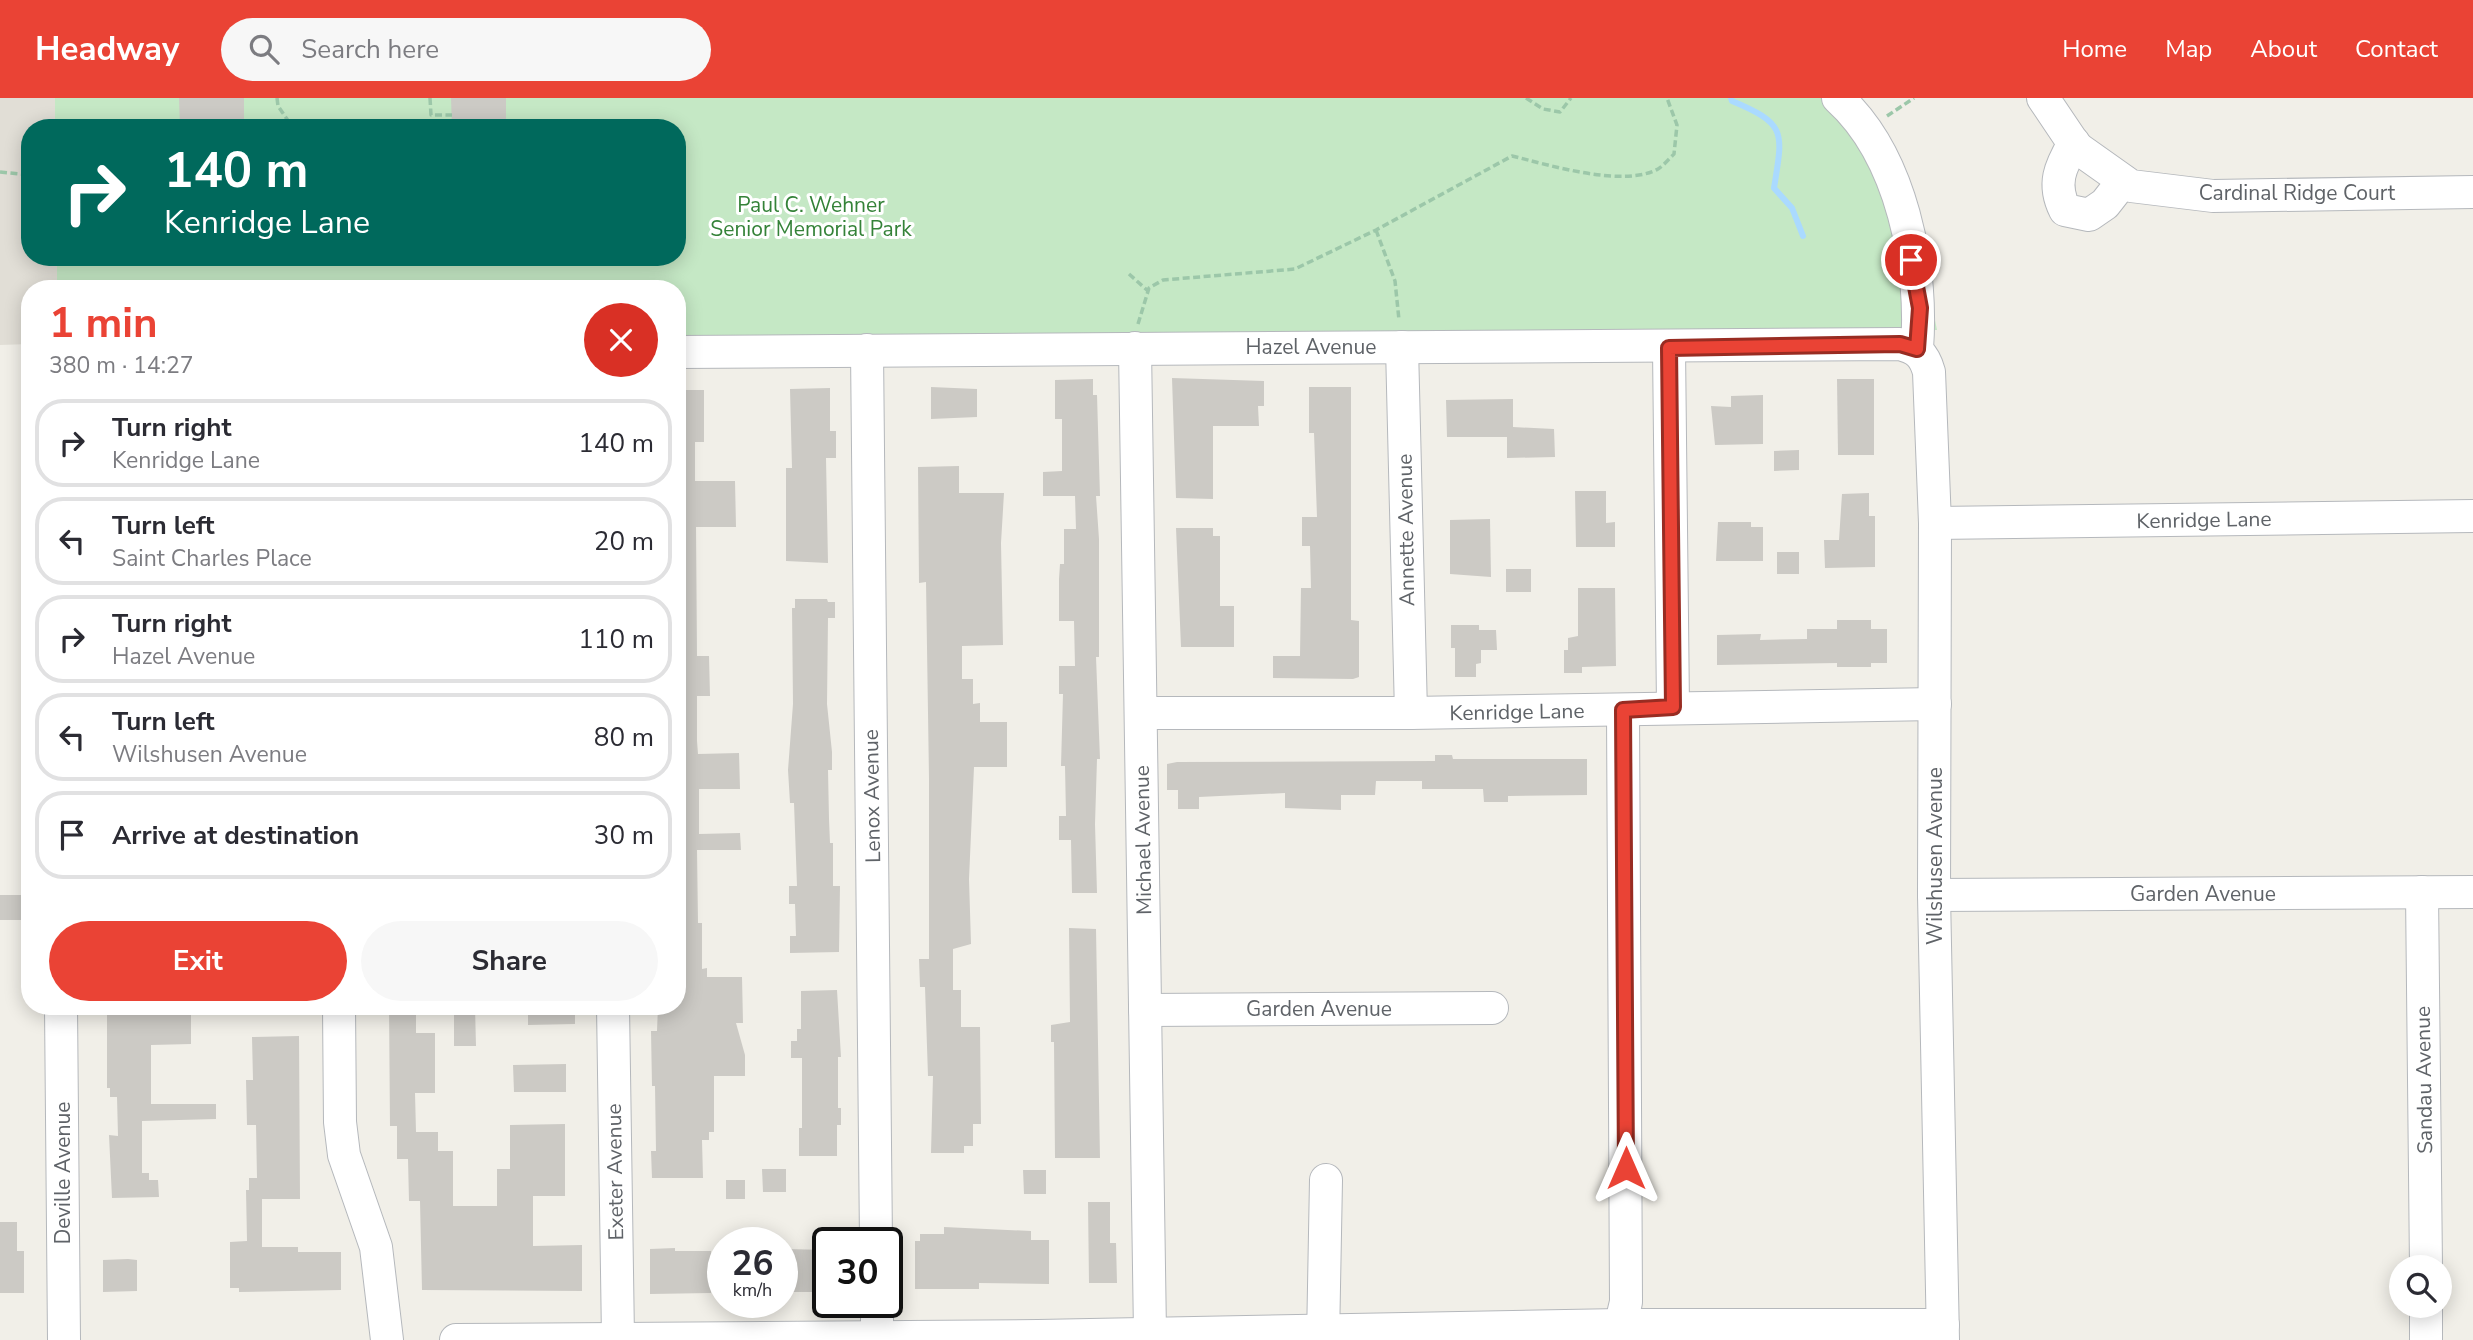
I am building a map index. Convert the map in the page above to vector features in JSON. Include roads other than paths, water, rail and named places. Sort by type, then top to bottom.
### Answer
[{"type":"street","name":"Wilshusen Avenue","points":[[1838,98],[1865,130],[1897,187],[1920,308],[1935,523],[1934,895],[1943,1333]]},
{"type":"street","name":"Cardinal Ridge Court","points":[[2043,98],[2074,143],[2131,186],[2213,196],[2473,192]]},
{"type":"street","points":[[2074,143],[2062,163],[2056,188],[2065,210],[2089,215],[2105,204],[2123,181]]},
{"type":"street","name":"Hazel Avenue","points":[[686,352],[1135,348],[1669,348],[1900,344],[1923,360]]},
{"type":"street","name":"Annette Avenue","points":[[1402,347],[1410,713]]},
{"type":"street","name":"Michael Avenue","points":[[1135,348],[1150,1333]]},
{"type":"street","points":[[1669,348],[1673,707]]},
{"type":"street","name":"Lenox Avenue","points":[[867,351],[876,1227]]},
{"type":"street","name":"Kenridge Lane","points":[[1935,523],[2473,516]]},
{"type":"street","name":"Kenridge Lane","points":[[1142,713],[1410,713],[1935,704]]},
{"type":"street","points":[[1618,1333],[1626,1302],[1623,710]]},
{"type":"street","name":"Sandau Avenue","points":[[2422,892],[2426,1255]]},
{"type":"street","name":"Garden Avenue","points":[[1934,895],[2473,892]]},
{"type":"street","name":"Garden Avenue","points":[[1145,1010],[1492,1008]]},
{"type":"street","name":"Deville Avenue","points":[[61,1015],[64,1340]]},
{"type":"street","points":[[339,1015],[340,1122],[344,1155],[376,1247],[387,1340]]},
{"type":"street","name":"Exeter Avenue","points":[[613,1015],[618,1338]]},
{"type":"street","points":[[1323,1334],[1326,1181]]},
{"type":"street","points":[[877,1318],[877,1336]]},
{"type":"street","points":[[2426,1318],[2426,1340]]},
{"type":"street","points":[[456,1340],[877,1336],[1038,1338],[1150,1333],[1943,1333]]},
{"type":"waterway","points":[[1731,98],[1732,101],[1763,116],[1777,132],[1779,154],[1774,188],[1792,208],[1803,236]]},
{"type":"park label","name":"Paul C. Wehner Senior Memorial Park","points":[[811,217]]}]
